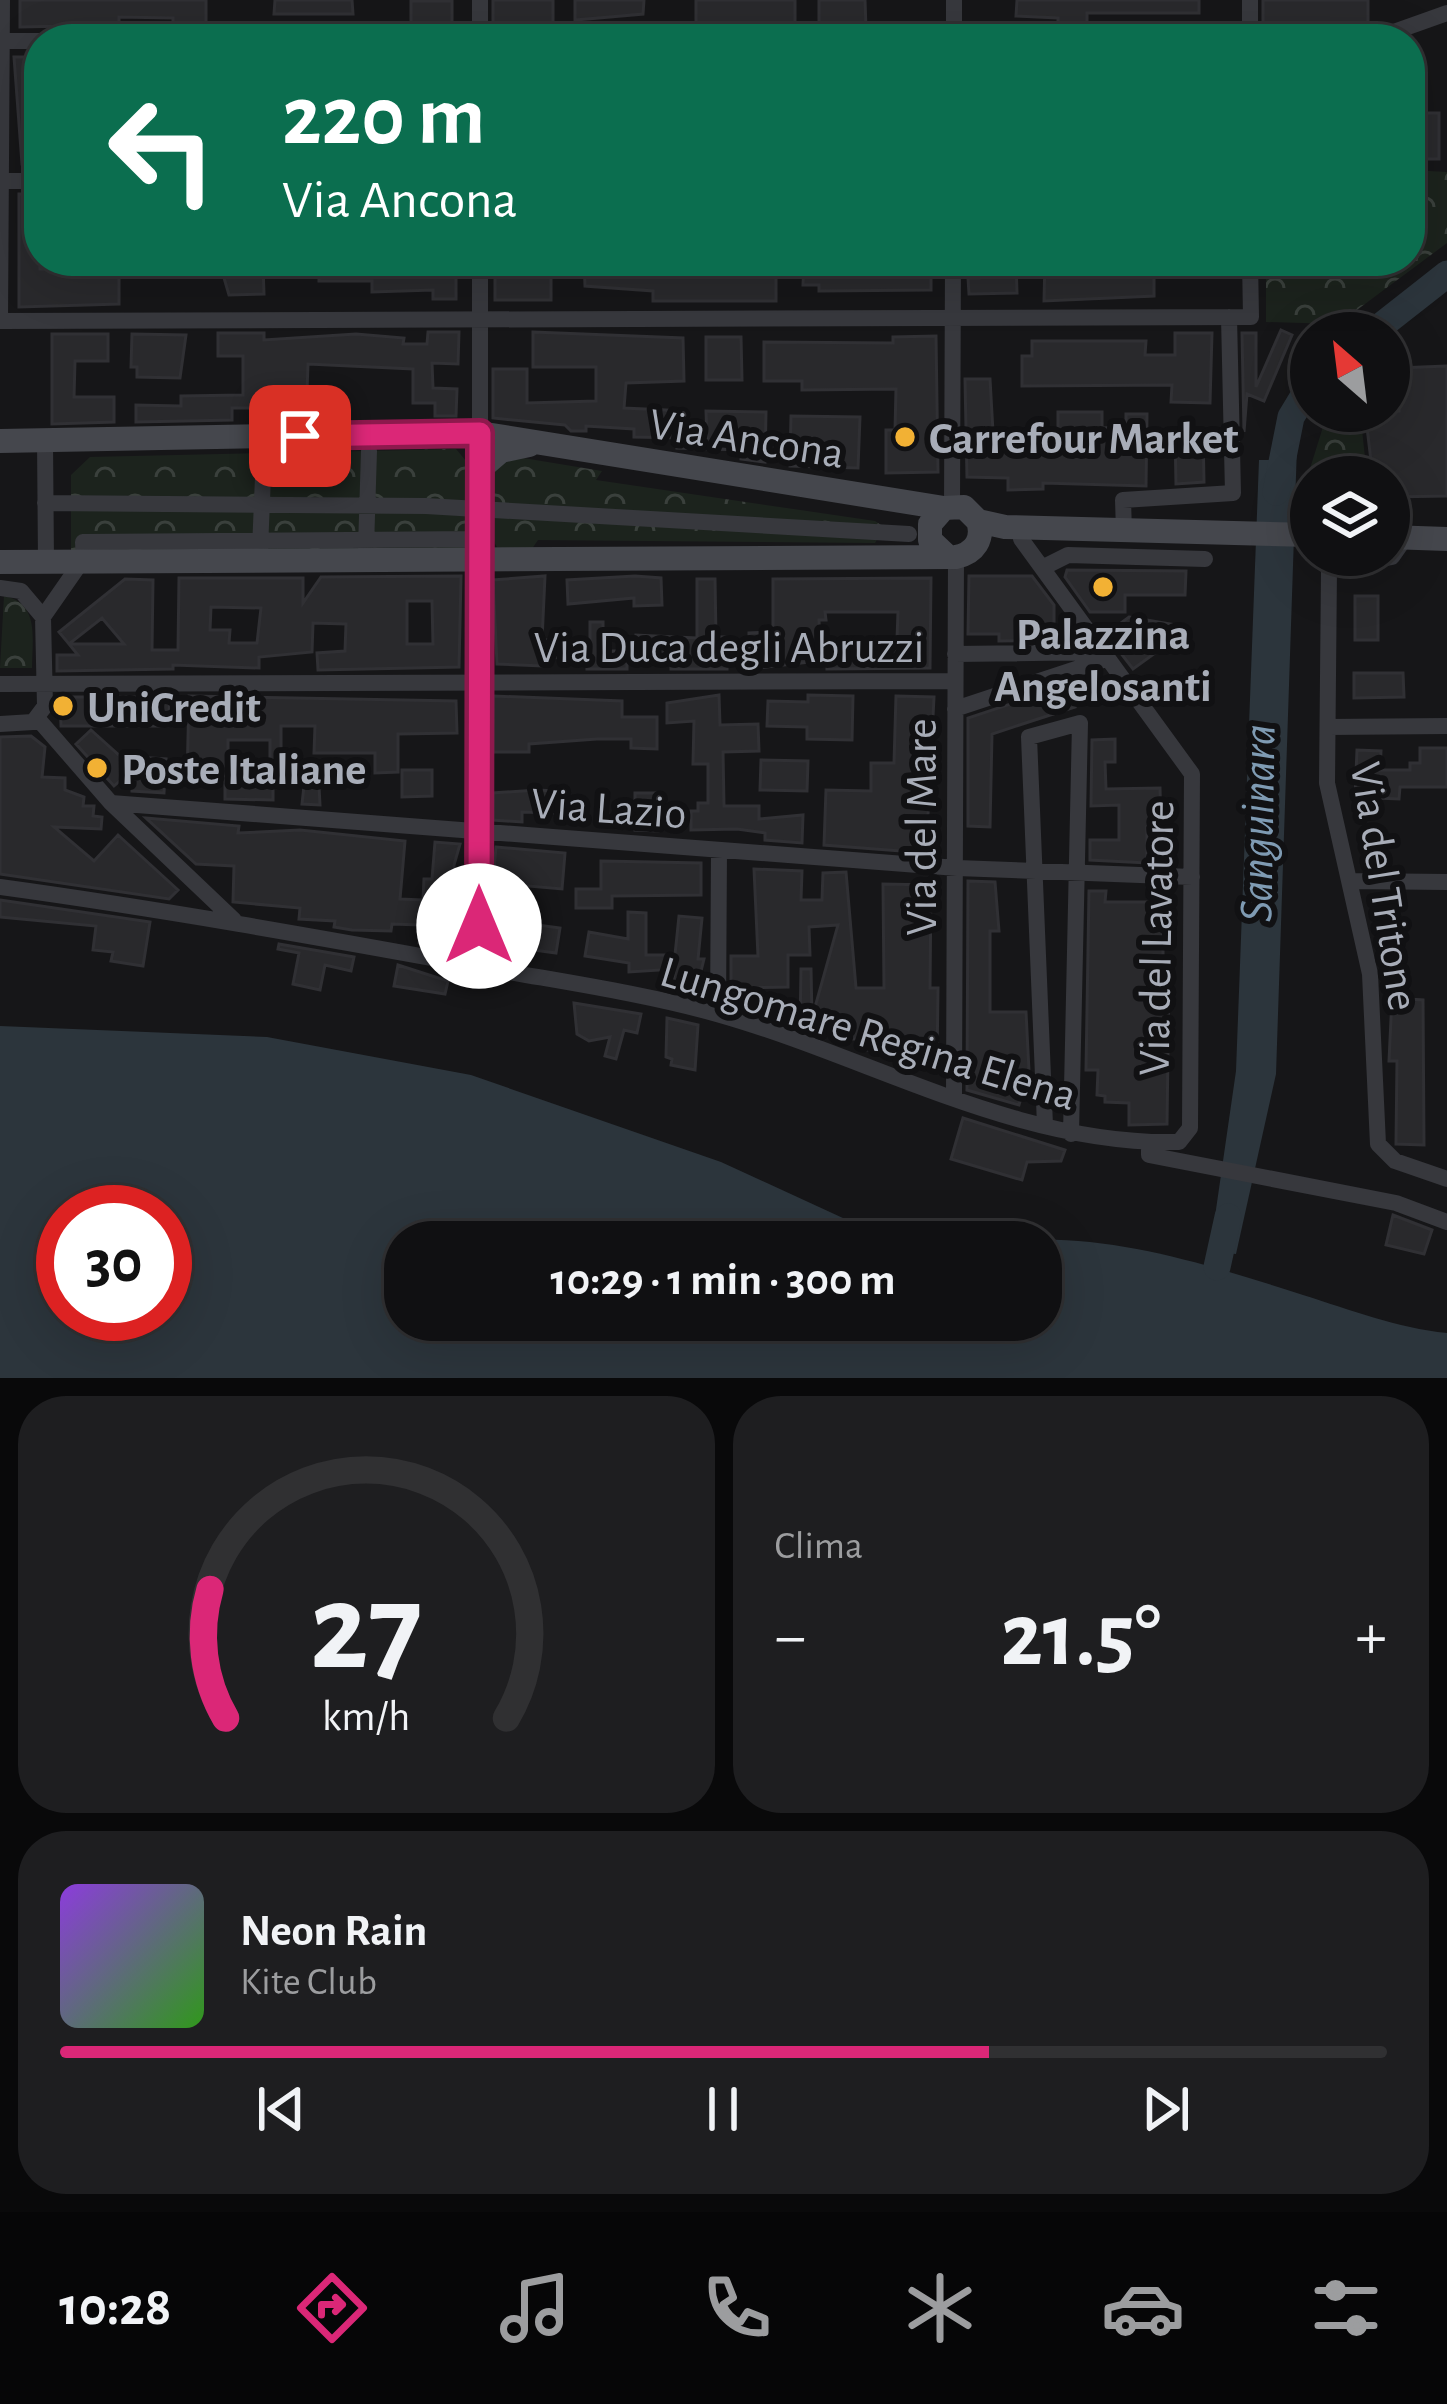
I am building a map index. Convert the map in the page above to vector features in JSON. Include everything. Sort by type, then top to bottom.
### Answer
[{"type":"street","points":[[2,0],[0,321],[1251,317],[1250,276]]},
{"type":"street","points":[[1416,24],[1447,13]]},
{"type":"street","points":[[479,967],[480,276]]},
{"type":"street","points":[[953,276],[948,507],[929,533],[934,548],[1124,531]]},
{"type":"street","points":[[1124,531],[1123,500],[1233,494],[1229,317]]},
{"type":"street","name":"Via Ancona","points":[[0,441],[480,433],[948,507]]},
{"type":"street","points":[[45,440],[46,562]]},
{"type":"street","points":[[480,470],[506,448],[537,445]]},
{"type":"street","points":[[366,550],[369,451]]},
{"type":"street","points":[[260,551],[264,453]]},
{"type":"street","points":[[45,503],[481,508],[908,546]]},
{"type":"street","points":[[908,546],[910,504]]},
{"type":"street","points":[[948,507],[964,507],[965,545]]},
{"type":"street","points":[[0,562],[260,551],[965,545],[1005,527],[1290,534]]},
{"type":"street","points":[[1410,538],[1447,539]]},
{"type":"street","name":"Via del Lavatore","points":[[1021,539],[1192,774],[1189,1132],[1179,1142],[1149,1142]]},
{"type":"street","name":"Via del Mare","points":[[954,1096],[955,654],[965,545]]},
{"type":"street","points":[[1042,568],[1068,555],[1204,559]]},
{"type":"street","points":[[38,719],[45,706],[44,616],[83,561]]},
{"type":"street","name":"Via del Tritone","points":[[1329,576],[1331,816],[1351,881],[1370,974],[1377,1132],[1386,1156],[1447,1179]]},
{"type":"street","points":[[0,588],[21,591],[44,616]]},
{"type":"street","points":[[955,654],[1103,656]]},
{"type":"street","points":[[956,709],[1103,656]]},
{"type":"street","name":"Via Duca degli Abruzzi","points":[[0,683],[955,681]]},
{"type":"street","points":[[0,724],[38,719]]},
{"type":"street","points":[[38,719],[111,803],[234,920]]},
{"type":"street","points":[[1045,1125],[1039,870],[1029,737],[1080,723],[1073,875],[1071,1134]]},
{"type":"street","points":[[1328,727],[1447,726]]},
{"type":"street","name":"Via Lazio","points":[[111,803],[957,868],[1192,878]]},
{"type":"street","points":[[718,1014],[719,851]]},
{"type":"street","points":[[1351,881],[1447,882]]},
{"type":"street","name":"Lungomare Regina Elena","points":[[0,886],[234,920],[718,1014],[1071,1134],[1149,1142]]},
{"type":"street","points":[[1040,926],[1073,926]]},
{"type":"street","points":[[1044,1094],[1072,1092]]},
{"type":"street","points":[[1149,1142],[1149,1155],[1175,1156],[1396,1203],[1447,1222]]},
{"type":"green space","points":[[1425,171],[1447,172],[1447,243],[1425,259]]},
{"type":"green space","points":[[1266,276],[1403,276],[1354,312],[1290,312],[1290,323],[1266,322]]},
{"type":"green space","points":[[1321,432],[1362,432],[1365,456],[1314,456]]},
{"type":"green space","points":[[456,449],[466,461],[470,543],[465,549],[71,550],[71,475],[90,457]]},
{"type":"green space","points":[[517,457],[602,471],[596,480],[875,521],[884,527],[875,543],[538,540],[529,553],[497,547],[488,498],[491,478],[497,465]]},
{"type":"green space","points":[[4,596],[16,600],[29,614],[32,668],[0,668]]},
{"type":"water","points":[[1297,446],[1297,456],[1290,456],[1293,576],[1276,1074],[1236,1254],[1210,1251],[1236,1071],[1259,460],[1274,460]]},
{"type":"water","points":[[0,1026],[267,1037],[471,1075],[721,1162],[849,1221],[384,1221],[384,1341],[1062,1341],[1062,1241],[1078,1241],[1155,1253],[1392,1323],[1447,1333],[1447,1378],[0,1378]]},
{"type":"building","points":[[20,0],[206,0],[206,24],[119,17],[119,24],[20,27]]},
{"type":"building","points":[[275,0],[352,0],[353,14],[274,14]]},
{"type":"building","points":[[493,0],[553,0],[553,24],[493,24]]},
{"type":"building","points":[[575,0],[644,0],[643,14],[575,20]]},
{"type":"building","points":[[696,0],[795,0],[795,24],[696,23]]},
{"type":"building","points":[[819,0],[865,0],[866,24],[819,24]]},
{"type":"building","points":[[1017,0],[1199,0],[1199,13],[1087,13],[1087,24],[1016,16]]},
{"type":"building","points":[[1263,0],[1368,0],[1368,24],[1263,24]]},
{"type":"building","points":[[411,1],[452,1],[452,24],[411,24]]},
{"type":"building","points":[[14,57],[24,57],[22,164]]},
{"type":"building","points":[[1425,113],[1439,113],[1439,159],[1425,159]]},
{"type":"building","points":[[19,194],[24,194],[24,276],[119,276],[119,304],[19,307]]},
{"type":"building","points":[[223,276],[263,276],[264,294],[229,295]]},
{"type":"building","points":[[319,276],[456,276],[456,299],[433,299],[433,290],[372,292],[372,281],[319,281]]},
{"type":"building","points":[[495,276],[551,276],[551,300],[495,300]]},
{"type":"building","points":[[585,276],[776,276],[776,301],[653,301],[653,291],[585,286]]},
{"type":"building","points":[[803,276],[931,276],[931,290],[819,291],[819,285],[803,285]]},
{"type":"building","points":[[1016,276],[1017,293],[969,294],[968,278]]},
{"type":"building","points":[[1045,276],[1154,276],[1154,296],[1044,301]]},
{"type":"building","points":[[1281,330],[1290,334],[1264,401],[1247,394],[1244,432],[1242,333],[1256,333],[1256,387]]},
{"type":"building","points":[[428,332],[459,332],[458,364],[432,363],[433,388],[457,389],[456,416],[435,416],[435,403],[413,403],[413,369],[308,364],[306,419],[277,419],[277,408],[232,408],[232,420],[136,422],[136,405],[181,406],[181,396],[243,395],[243,356],[218,356],[218,333],[264,333],[264,340],[356,334],[427,344]]},
{"type":"building","points":[[533,332],[683,338],[684,381],[626,383],[624,408],[686,411],[687,438],[707,438],[706,411],[766,412],[765,462],[741,459],[742,450],[677,448],[677,439],[683,438],[634,437],[634,429],[586,426],[586,431],[571,431],[565,425],[493,418],[493,369],[527,369],[527,403],[596,401],[596,367],[533,367]]},
{"type":"building","points":[[1175,333],[1212,333],[1210,403],[1171,402],[1172,385],[1022,386],[1022,356],[1032,356],[1032,341],[1146,341],[1145,355],[1175,355]]},
{"type":"building","points":[[52,334],[108,334],[108,361],[75,361],[74,397],[114,397],[114,422],[52,424]]},
{"type":"building","points":[[132,334],[186,335],[180,378],[137,377],[137,367],[131,367]]},
{"type":"building","points":[[936,336],[938,472],[886,473],[886,430],[895,430],[896,389],[802,390],[802,381],[764,381],[764,342],[893,343],[893,337]]},
{"type":"building","points":[[706,337],[741,337],[742,380],[706,380]]},
{"type":"building","points":[[1447,366],[1447,496],[1410,497],[1410,456],[1370,456],[1368,432],[1410,432],[1410,368]]},
{"type":"building","points":[[965,379],[990,379],[993,432],[1058,431],[1058,412],[1102,412],[1102,428],[1126,427],[1126,414],[1147,414],[1146,486],[1043,483],[1043,489],[1008,490],[1008,478],[967,477]]},
{"type":"building","points":[[791,416],[860,417],[858,468],[790,466]]},
{"type":"building","points":[[1203,430],[1204,482],[1176,484],[1175,431]]},
{"type":"building","name":"Palazzina Angelosanti","points":[[1067,570],[1186,571],[1185,595],[1125,595],[1125,612],[1090,612],[1065,577]]},
{"type":"building","points":[[461,576],[459,667],[318,670],[317,653],[345,651],[346,624],[313,623],[312,652],[259,657],[259,668],[173,665],[173,669],[57,671],[57,655],[78,655],[59,632],[125,579],[153,580],[152,650],[178,650],[179,578],[303,578],[303,603],[321,577]],"holes":[[[407,601],[432,601],[433,644],[407,644]],[[211,607],[261,608],[257,643],[229,643],[230,630],[210,630]],[[102,618],[124,644],[69,644]]]},
{"type":"building","points":[[545,576],[542,640],[590,640],[590,622],[603,622],[603,651],[627,651],[627,669],[587,669],[587,657],[542,658],[542,666],[497,664],[493,580]]},
{"type":"building","points":[[969,576],[1032,576],[1054,605],[1054,634],[1074,634],[1078,640],[999,641],[999,634],[968,634]]},
{"type":"building","points":[[661,578],[662,605],[634,606],[634,598],[568,604],[567,580]]},
{"type":"building","points":[[931,578],[930,668],[827,669],[827,660],[749,669],[749,633],[773,632],[773,579]],"holes":[[[825,612],[898,612],[897,639],[820,646],[819,620],[826,620]]]},
{"type":"building","points":[[697,579],[715,579],[716,637],[727,637],[727,669],[671,669],[671,655],[636,656],[636,635],[697,638]]},
{"type":"building","points":[[1355,596],[1378,596],[1378,640],[1355,640]]},
{"type":"building","points":[[1129,617],[1176,625],[1174,648],[1162,648],[1133,669],[1106,634]]},
{"type":"building","points":[[1354,673],[1403,673],[1404,697],[1354,698]]},
{"type":"building","points":[[1068,685],[1075,707],[992,734],[990,827],[968,826],[968,718]]},
{"type":"building","points":[[719,695],[720,725],[758,724],[759,751],[723,752],[724,806],[759,806],[759,819],[803,815],[802,843],[765,840],[765,833],[737,829],[691,830],[691,811],[698,811],[698,803],[708,803],[708,764],[693,764],[694,721],[667,723],[667,703]]},
{"type":"building","points":[[808,695],[853,696],[852,740],[807,739],[807,727],[767,726],[768,701],[808,702]]},
{"type":"building","points":[[189,696],[456,701],[457,733],[398,734],[398,772],[375,773],[375,753],[314,753],[315,726],[281,726],[281,765],[318,768],[320,805],[302,804],[304,786],[273,785],[273,800],[225,799],[225,781],[187,780]],"holes":[[[228,740],[270,740],[270,765],[228,765]]]},
{"type":"building","points":[[493,696],[622,701],[622,717],[657,717],[657,749],[631,748],[631,739],[597,739],[529,744],[529,752],[493,752]]},
{"type":"building","points":[[896,696],[934,697],[926,853],[824,845],[826,790],[871,791],[871,763],[894,763]]},
{"type":"building","points":[[60,697],[170,697],[168,726],[61,726]]},
{"type":"building","points":[[91,730],[120,756],[166,759],[164,793],[132,791],[133,769],[114,786],[76,744]]},
{"type":"building","points":[[31,736],[45,747],[42,777],[65,778],[65,790],[84,797],[83,806],[94,806],[93,816],[102,817],[101,829],[54,827],[94,861],[118,835],[178,890],[169,899],[0,874],[0,737]]},
{"type":"building","points":[[1115,739],[1115,762],[1105,762],[1106,789],[1160,788],[1161,826],[1147,827],[1147,863],[1090,860],[1090,840],[1119,840],[1119,805],[1091,806],[1092,740]]},
{"type":"building","points":[[1420,748],[1447,748],[1447,787],[1400,787],[1399,799],[1355,797],[1357,750],[1381,751],[1380,770],[1410,770],[1410,763],[1420,763]]},
{"type":"building","points":[[761,760],[808,761],[807,791],[760,790]]},
{"type":"building","points":[[402,770],[432,770],[432,796],[402,797]]},
{"type":"building","points":[[554,791],[553,813],[522,812],[522,822],[493,820],[493,793]]},
{"type":"building","points":[[635,793],[658,793],[658,831],[635,830]]},
{"type":"building","points":[[146,818],[239,826],[238,833],[300,830],[405,841],[400,899],[423,900],[424,879],[432,879],[435,842],[460,844],[454,865],[456,949],[419,943],[421,925],[392,924],[391,931],[352,930],[334,927],[335,921],[299,919],[300,908],[233,902],[234,866],[196,864]]},
{"type":"building","points":[[496,847],[565,853],[562,889],[493,883]]},
{"type":"building","points":[[601,861],[701,863],[701,895],[612,896],[612,908],[576,908],[576,889],[601,889]]},
{"type":"building","points":[[754,869],[802,871],[801,900],[822,900],[823,873],[846,872],[856,988],[884,988],[883,884],[931,885],[930,988],[938,988],[937,1063],[907,1063],[907,1051],[865,1050],[865,1039],[836,1039],[836,1031],[800,1028],[801,969],[811,969],[812,1018],[838,925],[809,927],[810,955],[788,955],[788,987],[731,988],[731,956],[758,956]]},
{"type":"building","points":[[968,881],[995,882],[999,931],[990,931],[990,1012],[1026,1012],[1029,1071],[1019,1105],[967,1090]]},
{"type":"building","points":[[1089,891],[1106,891],[1105,902],[1163,902],[1163,979],[1169,979],[1167,1124],[1129,1125],[1129,1103],[1105,1102],[1105,1096],[1097,1095],[1098,1070],[1086,1070]]},
{"type":"building","points":[[0,900],[150,922],[143,966],[111,961],[113,952],[93,950],[96,926],[0,917]]},
{"type":"building","points":[[628,912],[646,913],[646,955],[675,955],[679,916],[702,918],[698,959],[704,959],[695,995],[671,989],[675,969],[629,972],[629,963],[585,956],[589,932],[628,939]]},
{"type":"building","points":[[500,920],[560,928],[556,953],[497,945]]},
{"type":"building","points":[[279,944],[354,957],[351,971],[325,965],[320,990],[293,984],[299,953],[278,949]]},
{"type":"building","points":[[398,965],[448,981],[445,994],[394,986]]},
{"type":"building","points":[[1392,998],[1423,1000],[1424,1145],[1396,1144],[1397,1061],[1389,1061]]},
{"type":"building","points":[[574,1003],[641,1014],[637,1033],[624,1030],[616,1059],[605,1056],[610,1037],[589,1041],[577,1034]]},
{"type":"building","points":[[667,1018],[698,1025],[695,1070],[671,1065],[672,1059],[666,1057]]},
{"type":"building","points":[[963,1118],[1065,1150],[1061,1161],[1027,1162],[1022,1180],[951,1159]]},
{"type":"building","points":[[1393,1215],[1432,1230],[1424,1254],[1386,1245]]},
{"type":"waterway","name":"Sanguinara","points":[[1399,312],[1447,274]]},
{"type":"waterway","name":"Sanguinara","points":[[1276,492],[1290,422]]},
{"type":"waterway","name":"Sanguinara","points":[[1217,1267],[1228,1217]]},
{"type":"place","name":"Carrefour Market","points":[[905,437]]},
{"type":"place","name":"Palazzina Angelosanti","points":[[1103,587]]},
{"type":"place","name":"UniCredit","points":[[63,706]]},
{"type":"place","name":"Poste Italiane","points":[[97,768]]},
{"type":"route","points":[[300,436],[480,433],[479,926]]}]
